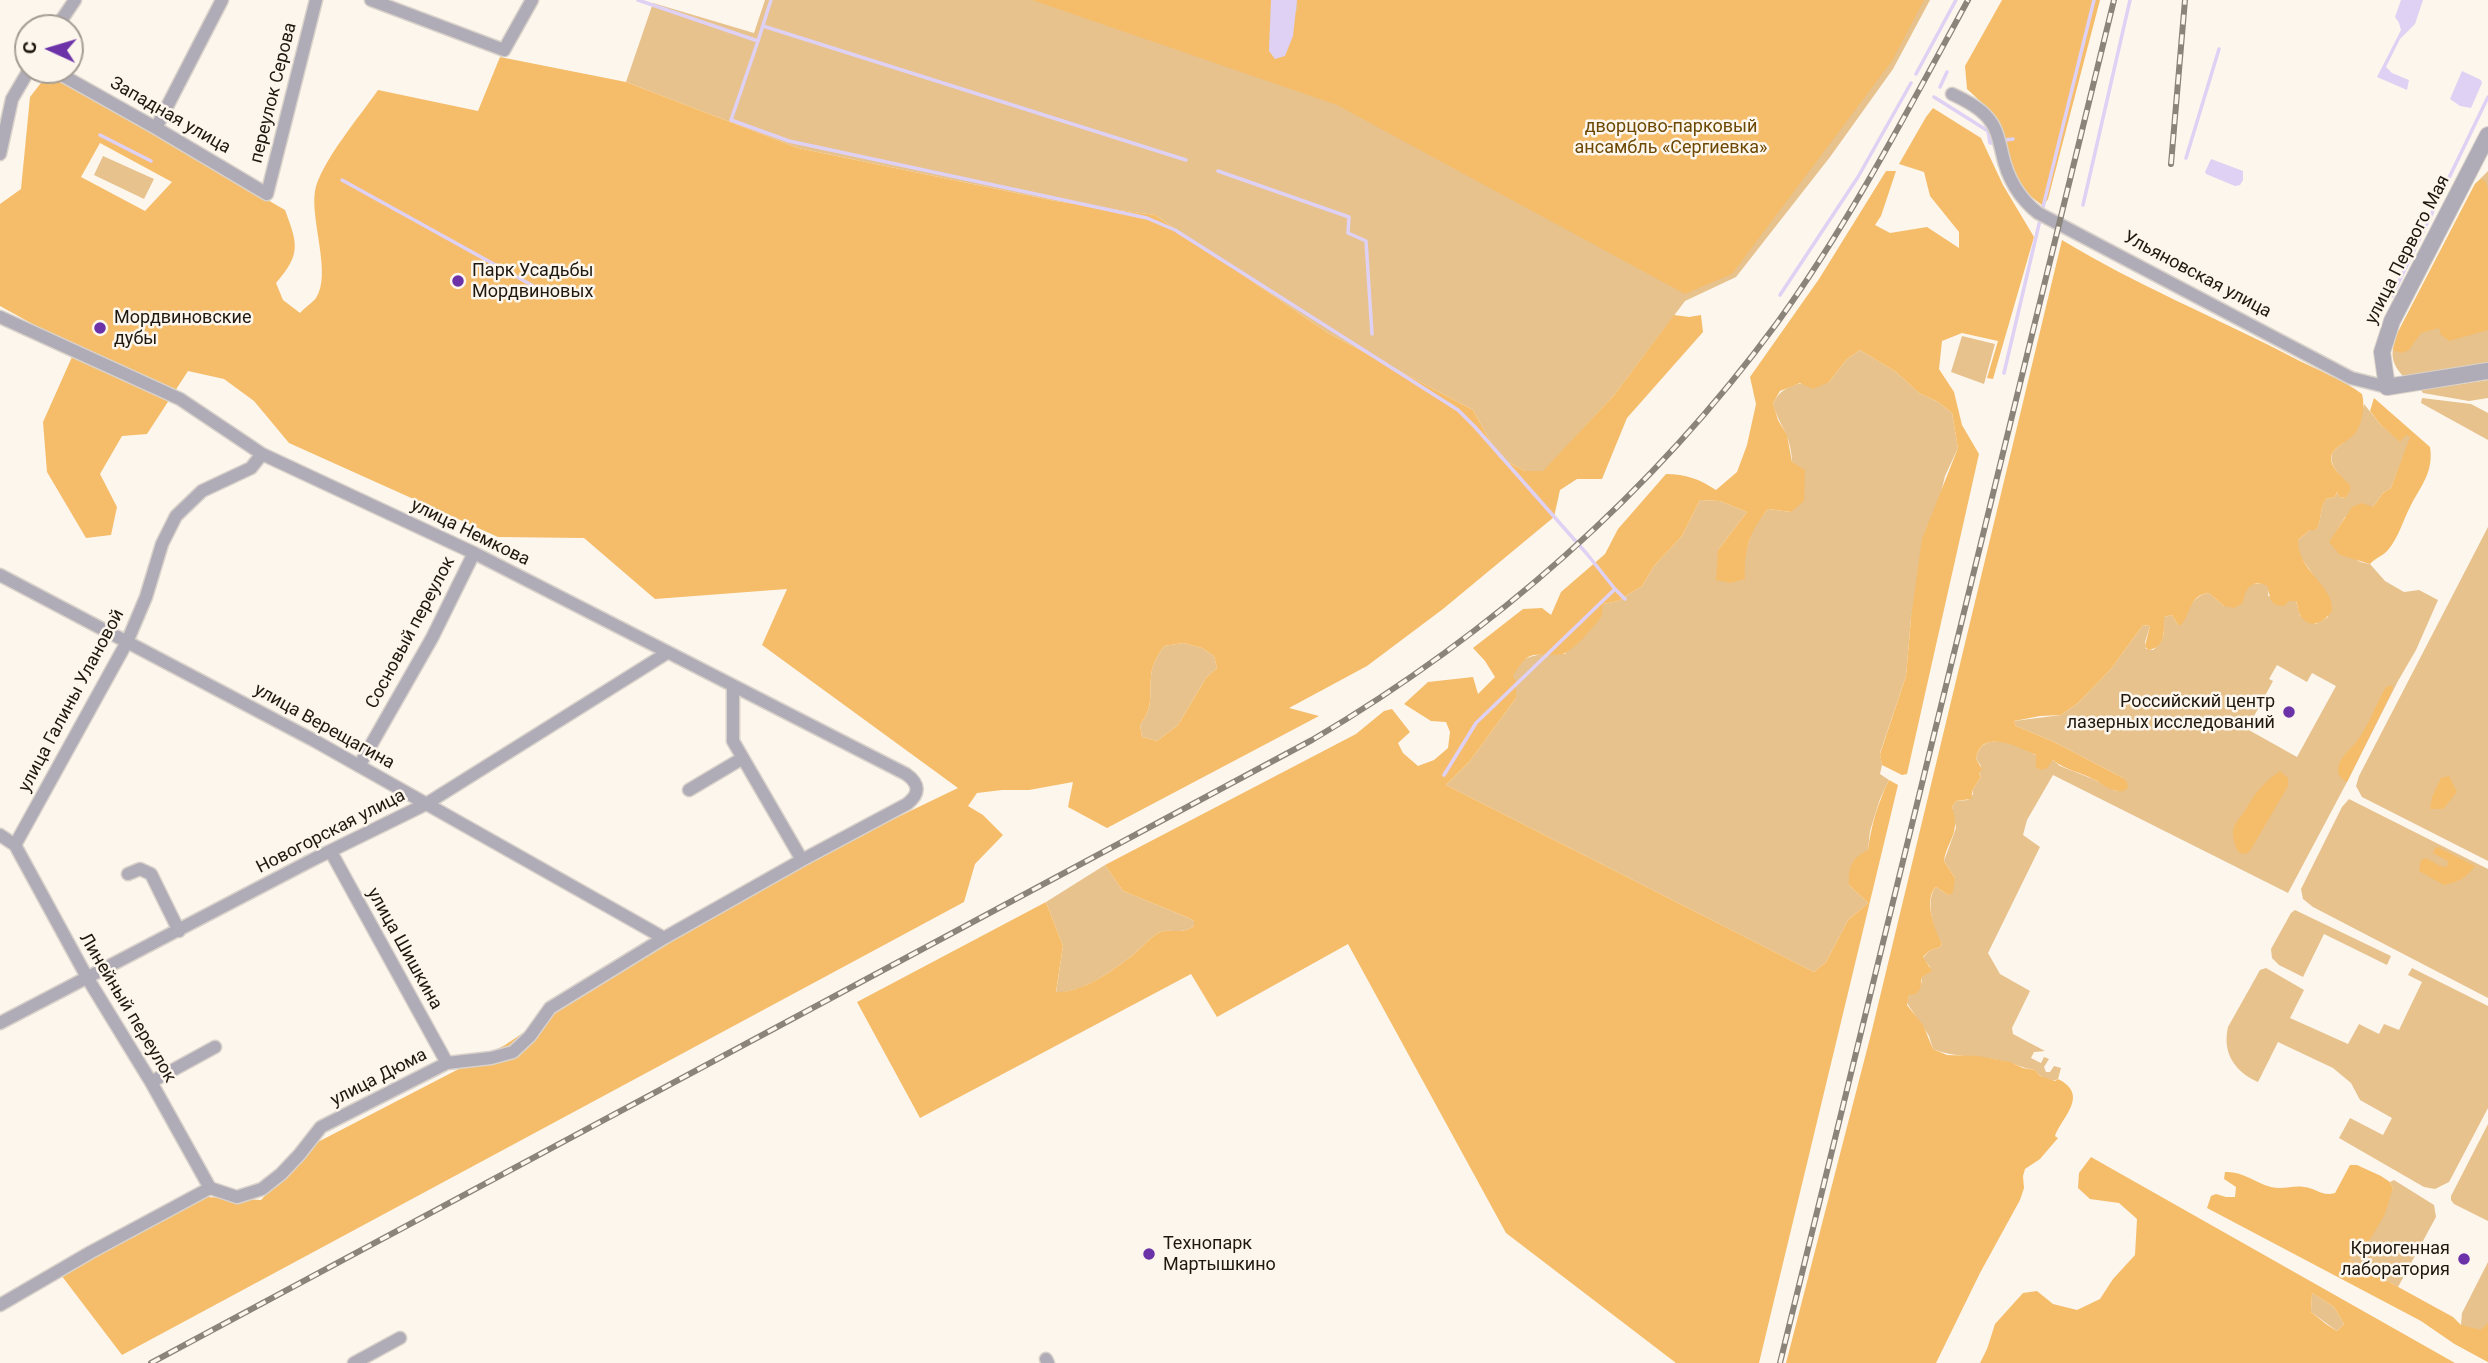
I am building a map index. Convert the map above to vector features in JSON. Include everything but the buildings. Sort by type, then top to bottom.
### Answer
[{"type":"street","points":[[156,128],[222,0]]},
{"type":"street","name":"переулок Серова","points":[[267,194],[316,0]]},
{"type":"street","points":[[371,0],[504,50],[532,0]]},
{"type":"street","points":[[0,154],[12,99],[21,84]]},
{"type":"street","name":"Западная улица","points":[[78,84],[267,194]]},
{"type":"street","name":"Ульяновская улица","points":[[1952,94],[1967,101],[1988,117],[1999,139],[2011,179],[2023,201],[2038,213],[2351,378],[2387,387],[2488,371]]},
{"type":"street","name":"улица Первого Мая","points":[[2387,387],[2382,352],[2388,330],[2488,135]]},
{"type":"street","name":"улица Немкова","points":[[0,317],[180,399],[262,454],[474,553],[906,774],[915,780],[918,790]]},
{"type":"street","name":"улица Галины Улановой","points":[[15,845],[127,642],[146,597],[162,544],[176,516],[202,491],[251,468],[262,454]]},
{"type":"street","name":"Сосновый переулок","points":[[359,766],[432,638],[474,553]]},
{"type":"street","name":"улица Верещагина","points":[[0,575],[359,766],[664,938]]},
{"type":"street","name":"Новогорская улица","points":[[0,1023],[426,804],[667,653]]},
{"type":"street","points":[[733,686],[733,741],[802,860]]},
{"type":"street","points":[[689,790],[743,758]]},
{"type":"street","name":"улица Дюма","points":[[210,1188],[237,1197],[262,1189],[290,1165],[321,1127],[447,1063],[491,1058],[513,1052],[530,1036],[550,1009],[664,938],[907,804],[918,790]]},
{"type":"street","points":[[0,835],[15,845]]},
{"type":"street","name":"Линейный переулок","points":[[15,845],[88,979],[151,1082],[210,1188]]},
{"type":"street","name":"улица Шишкина","points":[[331,852],[447,1063]]},
{"type":"street","points":[[128,874],[140,869],[150,874],[179,931]]},
{"type":"street","points":[[151,1082],[215,1047]]},
{"type":"street","points":[[0,1305],[210,1188]]},
{"type":"street","points":[[354,1363],[401,1338]]},
{"type":"green space","points":[[765,0],[1930,0],[1893,69],[1830,157],[1736,277],[1685,301],[1615,394],[1543,472],[1525,471],[1499,457],[1473,410],[1328,333],[1155,215],[1055,201],[798,148],[626,82],[653,3],[754,33]]},
{"type":"green space","name":"дворцово-парковый ансамбль «Сергиевка»","points":[[1032,0],[1271,0],[1269,51],[1298,9],[1297,0],[1924,0],[1892,61],[1732,274],[1685,294],[1337,105]]},
{"type":"green space","points":[[2002,0],[2100,0],[2048,199],[2043,206],[2029,195],[2017,178],[1993,113],[1967,89],[1965,66]]},
{"type":"green space","points":[[500,57],[626,82],[798,148],[1055,201],[1155,215],[1328,333],[1473,410],[1499,457],[1525,471],[1543,471],[1615,394],[1674,315],[1701,315],[1703,332],[1627,418],[1602,479],[1577,479],[1560,490],[1554,517],[1443,609],[1367,666],[1289,708],[1319,716],[1107,828],[1068,807],[1073,782],[1029,790],[977,793],[968,806],[983,815],[1003,835],[975,864],[964,902],[122,1355],[61,1275],[207,1197],[261,1200],[314,1144],[505,1045],[707,909],[958,788],[762,645],[787,589],[655,599],[584,538],[498,537],[289,443],[254,401],[224,379],[188,371],[147,434],[122,436],[100,474],[117,507],[111,535],[86,538],[47,472],[43,422],[76,348],[0,306],[0,204],[21,189],[30,97],[40,84],[66,84],[285,210],[293,232],[295,249],[290,264],[276,283],[283,300],[300,313],[316,298],[322,275],[314,203],[318,180],[333,153],[378,90],[478,111]],"holes":[[[100,143],[172,182],[145,211],[81,177]],[[1183,643],[1202,648],[1214,656],[1217,668],[1206,678],[1178,725],[1157,741],[1142,737],[1140,725],[1149,707],[1151,673],[1164,646]]]},
{"type":"green space","points":[[1933,108],[1981,138],[2003,185],[2034,237],[1993,379],[1987,378],[1998,341],[1962,333],[1942,341],[1939,369],[1954,392],[1962,425],[1979,454],[1907,774],[1902,775],[1882,765],[1880,754],[1906,676],[1922,539],[1958,448],[1952,413],[1938,402],[1919,393],[1896,372],[1860,350],[1847,359],[1829,382],[1813,389],[1800,383],[1780,391],[1773,403],[1778,420],[1787,435],[1792,462],[1805,470],[1804,501],[1791,512],[1768,509],[1749,542],[1745,559],[1745,579],[1730,583],[1716,580],[1718,550],[1747,512],[1720,501],[1700,500],[1682,536],[1654,566],[1642,586],[1618,601],[1603,604],[1600,619],[1567,652],[1530,656],[1519,666],[1513,676],[1516,682],[1516,698],[1470,761],[1446,785],[1814,972],[1826,962],[1848,920],[1868,903],[1849,885],[1850,868],[1858,856],[1868,850],[1876,814],[1889,780],[1898,785],[1759,1363],[1676,1363],[1506,1233],[1348,944],[1217,1017],[1191,974],[920,1118],[857,1002],[1046,902],[1063,946],[1056,992],[1085,986],[1121,964],[1158,933],[1194,926],[1194,921],[1189,918],[1123,891],[1105,865],[1356,734],[1384,711],[1392,709],[1410,732],[1398,743],[1403,753],[1418,766],[1434,760],[1448,748],[1450,732],[1446,722],[1431,721],[1404,704],[1428,682],[1473,677],[1478,694],[1495,677],[1473,648],[1523,609],[1542,608],[1551,615],[1561,592],[1605,554],[1618,529],[1666,474],[1692,478],[1716,490],[1737,472],[1747,445],[1756,404],[1750,377],[1819,279],[1886,171],[1896,171],[1881,216],[1875,225],[1890,233],[1927,227],[1959,248],[1959,232],[1930,196],[1924,172],[1899,164]]},
{"type":"green space","points":[[103,156],[154,179],[144,199],[94,175]]},
{"type":"green space","points":[[2488,171],[2488,365],[2403,376],[2393,360],[2398,332],[2475,184]]},
{"type":"green space","points":[[2481,179],[2486,182],[2488,190],[2488,330],[2449,341],[2441,335],[2439,328],[2421,333],[2409,350],[2401,353],[2393,350],[2398,332],[2475,184]]},
{"type":"green space","points":[[2062,240],[2118,272],[2337,379],[2362,394],[2363,413],[2358,428],[2336,449],[2331,459],[2333,466],[2350,485],[2350,491],[2346,498],[2339,497],[2337,492],[2335,497],[2326,499],[2316,530],[2310,530],[2298,540],[2309,570],[2328,593],[2332,611],[2322,621],[2314,624],[2306,622],[2296,601],[2289,601],[2284,606],[2275,604],[2267,586],[2262,584],[2250,586],[2243,603],[2234,608],[2224,606],[2209,593],[2203,594],[2194,601],[2181,625],[2178,625],[2172,615],[2164,617],[2163,638],[2154,649],[2148,650],[2145,646],[2150,626],[2143,625],[2111,669],[2078,703],[2061,715],[2014,721],[2016,726],[2054,742],[2123,778],[2128,788],[2123,791],[2111,789],[2053,760],[2047,768],[2041,770],[2036,767],[2036,755],[2010,744],[1992,742],[1979,749],[1976,759],[1982,769],[1979,773],[1981,777],[1973,789],[1971,799],[1956,801],[1952,807],[1955,824],[1944,861],[1955,878],[1953,893],[1948,895],[1936,887],[1930,899],[1934,923],[1942,944],[1923,957],[1932,971],[1922,977],[1920,989],[1916,994],[1909,995],[1907,1005],[1923,1025],[1933,1049],[1947,1055],[1978,1056],[2010,1062],[2035,1070],[2040,1076],[2055,1081],[2058,1079],[2072,1092],[2071,1106],[2055,1136],[2058,1138],[2040,1159],[2025,1169],[2020,1200],[1980,1273],[1936,1363],[1786,1363],[1871,1034]]},
{"type":"green space","points":[[1962,336],[1995,344],[1984,384],[1951,372]]},
{"type":"green space","points":[[1860,350],[1896,372],[1919,393],[1938,402],[1952,413],[1958,448],[1945,476],[1911,618],[1906,676],[1880,753],[1880,774],[1889,780],[1870,831],[1868,850],[1849,885],[1868,903],[1848,920],[1826,962],[1814,972],[1446,785],[1470,761],[1516,698],[1513,678],[1521,662],[1534,656],[1565,654],[1603,604],[1618,601],[1642,586],[1654,566],[1682,536],[1700,500],[1720,501],[1747,512],[1718,550],[1744,557],[1754,526],[1768,509],[1791,512],[1791,453],[1773,403],[1784,390],[1797,384],[1829,382],[1847,359]]},
{"type":"green space","points":[[2488,380],[2488,398],[2469,401],[2423,393],[2421,390]]},
{"type":"green space","points":[[2374,398],[2430,447],[2431,456],[2426,478],[2395,540],[2386,552],[2370,564],[2340,555],[2329,542],[2352,507],[2362,503],[2373,507],[2383,493],[2391,488],[2410,437],[2406,435],[2400,442],[2380,424],[2370,411]]},
{"type":"green space","points":[[2422,398],[2471,404],[2488,413],[2488,440],[2421,403]]},
{"type":"green space","points":[[2364,404],[2380,424],[2400,441],[2406,434],[2411,437],[2391,488],[2383,493],[2373,507],[2345,517],[2330,542],[2360,562],[2370,564],[2385,581],[2404,592],[2419,590],[2438,600],[2416,650],[2288,893],[2053,775],[2027,820],[2023,835],[2040,847],[1988,953],[2000,974],[2030,991],[2012,1028],[2013,1034],[2045,1051],[2034,1052],[2031,1058],[2041,1063],[2044,1057],[2049,1059],[2044,1067],[2046,1072],[2050,1072],[2054,1066],[2061,1068],[2058,1079],[2048,1080],[2035,1070],[2003,1061],[1949,1054],[1933,1049],[1929,1036],[1907,1003],[1909,995],[1922,982],[1922,977],[1930,967],[1923,958],[1942,944],[1933,924],[1931,899],[1936,887],[1948,895],[1955,878],[1944,861],[1956,828],[1952,807],[1956,801],[1968,800],[1973,794],[1973,789],[1981,777],[1981,766],[1976,759],[1980,748],[1997,741],[2008,743],[2049,764],[2053,760],[2060,766],[2116,791],[2123,778],[2054,742],[2016,726],[2014,721],[2061,715],[2078,703],[2111,669],[2143,625],[2150,626],[2145,642],[2146,649],[2153,650],[2162,639],[2164,617],[2172,615],[2178,625],[2194,601],[2203,594],[2209,593],[2224,606],[2251,584],[2265,584],[2269,588],[2268,596],[2296,601],[2300,616],[2316,624],[2328,617],[2318,582],[2298,553],[2298,540],[2310,530],[2316,530],[2326,499],[2335,497],[2337,492],[2339,497],[2346,498],[2349,492],[2331,458],[2358,423]],"holes":[[[2277,665],[2307,682],[2312,673],[2336,686],[2297,757],[2247,729],[2273,681],[2269,679]]]},
{"type":"green space","points":[[2488,527],[2488,861],[2362,797],[2356,786]]},
{"type":"green space","points":[[1183,643],[1202,648],[1214,656],[1217,668],[1206,678],[1178,725],[1157,741],[1142,737],[1140,725],[1149,707],[1151,673],[1155,661],[1164,646]]},
{"type":"green space","points":[[2392,685],[2393,689],[2347,782],[2338,770],[2343,756],[2363,733],[2386,687]]},
{"type":"green space","points":[[2280,771],[2288,778],[2288,786],[2250,851],[2246,854],[2240,853],[2233,838],[2235,824],[2260,788]]},
{"type":"green space","points":[[2449,776],[2457,792],[2443,809],[2430,809],[2432,797],[2441,778]]},
{"type":"green space","points":[[2349,799],[2488,869],[2488,998],[2313,907],[2303,899],[2301,889],[2342,807]]},
{"type":"green space","points":[[2438,847],[2475,866],[2462,879],[2444,885],[2419,871],[2421,860],[2426,858],[2447,867],[2448,861],[2433,853]]},
{"type":"green space","points":[[1105,865],[1123,891],[1189,918],[1194,921],[1194,926],[1158,933],[1104,976],[1085,986],[1056,993],[1063,946],[1046,902]]},
{"type":"green space","points":[[2295,910],[2391,956],[2387,965],[2324,934],[2303,977],[2279,965],[2272,958],[2271,949]]},
{"type":"green space","points":[[2266,968],[2304,990],[2290,1018],[2348,1044],[2359,1024],[2379,1034],[2384,1024],[2399,1030],[2422,982],[2408,975],[2412,968],[2488,1006],[2488,1108],[2449,1182],[2435,1189],[2424,1187],[2339,1138],[2350,1118],[2383,1135],[2392,1118],[2360,1100],[2351,1083],[2333,1068],[2278,1042],[2258,1082],[2237,1067],[2227,1045],[2228,1027],[2260,970]]},
{"type":"green space","points":[[2488,1124],[2488,1221],[2454,1204],[2451,1196]]},
{"type":"green space","points":[[2091,1157],[2455,1363],[1980,1363],[1995,1324],[2023,1293],[2037,1291],[2053,1304],[2077,1310],[2100,1299],[2113,1279],[2135,1255],[2137,1219],[2119,1203],[2090,1199],[2078,1188],[2079,1173]],"holes":[[[2312,1293],[2334,1307],[2344,1324],[2337,1331],[2311,1312]]]},
{"type":"green space","points":[[2350,1165],[2357,1165],[2381,1176],[2390,1182],[2393,1188],[2385,1214],[2371,1238],[2349,1260],[2453,1317],[2461,1325],[2481,1330],[2488,1323],[2488,1362],[2421,1321],[2207,1208],[2211,1196],[2216,1194],[2235,1197],[2236,1187],[2224,1179],[2225,1172],[2238,1173],[2271,1187],[2304,1187],[2330,1194],[2335,1193]]},
{"type":"green space","points":[[2394,1180],[2434,1205],[2436,1217],[2398,1287],[2349,1260],[2393,1188],[2390,1182]]},
{"type":"green space","points":[[2488,1262],[2488,1362],[2453,1343],[2461,1325],[2462,1313]]},
{"type":"green space","points":[[2312,1293],[2334,1307],[2344,1324],[2337,1331],[2311,1312]]},
{"type":"shaded area","points":[[1271,0],[1297,0],[1293,36],[1285,56],[1275,59],[1269,51]]},
{"type":"shaded area","points":[[2401,0],[2423,0],[2415,24],[2400,39],[2386,67],[2392,73],[2409,80],[2407,90],[2377,77],[2401,30],[2395,17]]},
{"type":"shaded area","points":[[2462,71],[2482,83],[2471,108],[2460,106],[2450,99]]},
{"type":"shaded area","points":[[2211,159],[2243,171],[2240,185],[2235,186],[2206,174]]},
{"type":"waterway","points":[[638,0],[758,41],[771,0]]},
{"type":"waterway","points":[[1916,74],[1956,0]]},
{"type":"waterway","points":[[2042,211],[2094,0]]},
{"type":"waterway","points":[[2083,205],[2130,0]]},
{"type":"waterway","points":[[763,26],[1186,160]]},
{"type":"waterway","points":[[758,41],[731,120],[789,141],[1147,218],[1175,230],[1458,410],[1475,427],[1615,589],[1476,723],[1444,775]]},
{"type":"waterway","points":[[2186,158],[2219,49]]},
{"type":"waterway","points":[[1940,87],[1947,72]]},
{"type":"waterway","points":[[1780,295],[1858,177],[1911,83]]},
{"type":"waterway","points":[[1934,97],[1988,131],[1990,143],[1995,143]]},
{"type":"waterway","points":[[2392,296],[2488,97]]},
{"type":"waterway","points":[[100,135],[151,161]]},
{"type":"waterway","points":[[2005,140],[2013,139]]},
{"type":"waterway","points":[[1218,171],[1349,217],[1348,233],[1366,241],[1372,334]]},
{"type":"waterway","points":[[342,180],[555,298]]},
{"type":"waterway","points":[[2004,373],[2040,220]]},
{"type":"waterway","points":[[1615,589],[1625,599]]},
{"type":"railway","points":[[151,1363],[1312,740],[1379,699],[1443,654],[1506,606],[1566,555],[1677,445],[1729,385],[1777,323],[1829,245],[1877,165],[1968,0]]},
{"type":"railway","points":[[1780,1363],[2114,0]]},
{"type":"railway","points":[[2171,164],[2185,0]]},
{"type":"place","name":"Парк Усадьбы Мордвиновых","points":[[458,281]]},
{"type":"place","name":"Мордвиновские дубы","points":[[100,328]]},
{"type":"place","name":"Российский центр лазерных исследований","points":[[2289,712]]},
{"type":"place","name":"Технопарк Мартышкино","points":[[1149,1254]]},
{"type":"place","name":"Криогенная лаборатория","points":[[2464,1259]]}]
